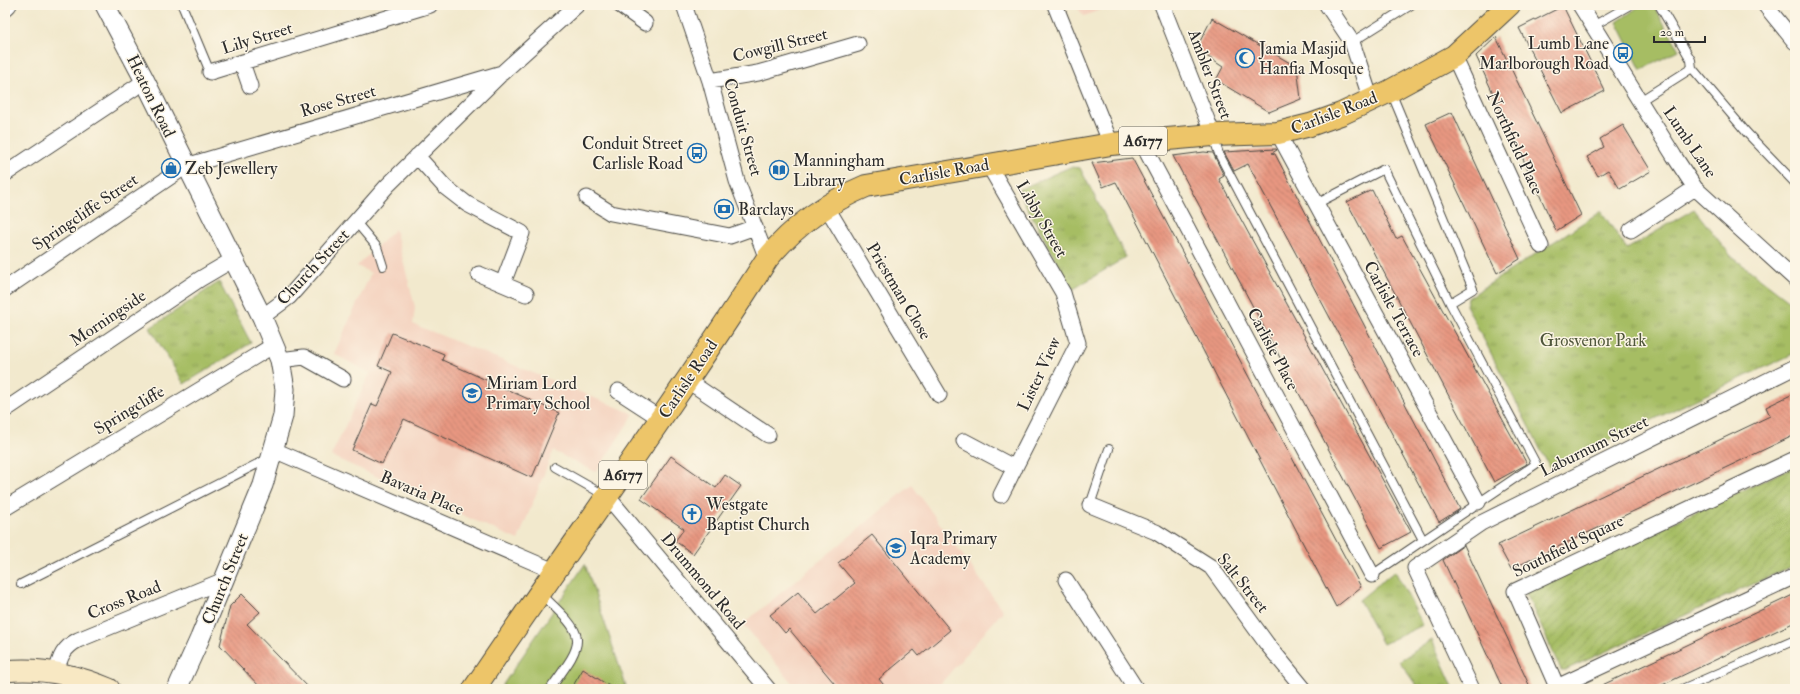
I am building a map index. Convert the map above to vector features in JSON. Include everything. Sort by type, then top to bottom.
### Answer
[{"type":"main road","name":"Carlisle Road","points":[[474,689],[539,592],[608,497],[688,381],[767,259],[779,244],[826,206],[841,197],[866,186],[988,164],[1111,144],[1212,135],[1278,133],[1310,125],[1380,95],[1454,56],[1509,5]]},
{"type":"main road","points":[[5,671],[37,670],[56,673],[92,682],[109,689]]},
{"type":"street","points":[[5,9],[9,5]]},
{"type":"street","name":"Heaton Road","points":[[105,5],[145,81],[262,316]]},
{"type":"street","name":"Lily Street","points":[[210,72],[430,5]]},
{"type":"street","name":"Church Street","points":[[177,689],[263,485],[282,416],[285,389],[277,352],[262,316],[289,297],[387,186],[502,73],[577,5]]},
{"type":"street","points":[[620,5],[645,23]]},
{"type":"street","name":"Conduit Street","points":[[684,5],[710,81],[737,181],[767,259]]},
{"type":"street","points":[[1055,5],[1111,144]]},
{"type":"street","name":"Ambler Street","points":[[1162,5],[1212,135]]},
{"type":"street","points":[[1326,5],[1352,42],[1380,95]]},
{"type":"street","name":"Lumb Lane","points":[[1580,5],[1695,188],[1795,279]]},
{"type":"street","points":[[1765,5],[1793,36]]},
{"type":"street","name":"Cowgill Street","points":[[710,81],[758,72],[858,44]]},
{"type":"street","name":"Northfield Place","points":[[1454,56],[1541,246]]},
{"type":"street","points":[[242,62],[250,86]]},
{"type":"street","name":"Rose Street","points":[[186,166],[502,73]]},
{"type":"street","points":[[5,174],[145,81]]},
{"type":"street","name":"Carlisle Terrace","points":[[1278,133],[1478,502]]},
{"type":"street","name":"Carlisle Place","points":[[1141,141],[1372,575]]},
{"type":"street","points":[[417,156],[445,187],[467,204],[522,233],[502,283]]},
{"type":"street","name":"Libby Street","points":[[988,164],[1063,293]]},
{"type":"street","name":"Springcliffe Street","points":[[5,290],[186,166]]},
{"type":"street","points":[[1631,230],[1695,188]]},
{"type":"street","points":[[588,198],[611,213],[730,236],[755,227]]},
{"type":"street","name":"Priestman Close","points":[[826,206],[939,395]]},
{"type":"street","name":"Morningside","points":[[5,410],[200,279],[234,259]]},
{"type":"street","points":[[479,274],[526,294]]},
{"type":"street","name":"Lister View","points":[[1001,495],[1078,343],[1063,293]]},
{"type":"street","points":[[277,352],[304,357],[343,379]]},
{"type":"street","name":"Springcliffe","points":[[5,508],[277,352]]},
{"type":"street","name":"Laburnum Street","points":[[1472,689],[1415,568],[1481,523],[1795,367]]},
{"type":"street","points":[[688,381],[768,435]]},
{"type":"street","points":[[618,391],[661,419]]},
{"type":"street","points":[[964,440],[1015,468]]},
{"type":"street","name":"Bavaria Place","points":[[273,453],[554,571]]},
{"type":"street","name":"Southfield Square","points":[[1795,459],[1515,590],[1558,688],[1795,576]]},
{"type":"street","name":"Drummond Road","points":[[608,497],[768,689]]},
{"type":"street","name":"Salt Street","points":[[1090,505],[1156,532],[1211,567],[1267,644],[1304,689]]},
{"type":"street","name":"Cross Road","points":[[56,673],[62,653],[69,645],[78,640],[224,580]]},
{"type":"street","points":[[1066,580],[1136,689]]},
{"type":"lane","points":[[182,5],[210,72]]},
{"type":"lane","points":[[1352,42],[1411,5]]},
{"type":"lane","points":[[1593,26],[1630,5]]},
{"type":"lane","points":[[1659,5],[1691,60],[1692,68],[1747,133],[1795,183]]},
{"type":"lane","points":[[1640,101],[1692,68]]},
{"type":"lane","points":[[1380,95],[1472,289],[1450,303]]},
{"type":"lane","points":[[1212,135],[1219,154],[1423,540]]},
{"type":"lane","points":[[1316,204],[1384,170],[1450,303],[1536,464],[1372,575]]},
{"type":"lane","points":[[356,221],[377,247],[383,266]]},
{"type":"lane","points":[[1090,505],[1109,449]]},
{"type":"lane","points":[[22,584],[273,453]]},
{"type":"lane","points":[[555,467],[608,497]]},
{"type":"lane","points":[[539,592],[564,616],[575,629],[578,637],[576,650],[550,689]]},
{"type":"lane","points":[[1682,689],[1795,640]]},
{"type":"shaded area","points":[[1075,5],[1113,5],[1084,16]]},
{"type":"shaded area","name":"Miriam Lord Primary School","points":[[395,229],[415,307],[413,324],[634,414],[596,472],[553,451],[518,540],[331,456],[370,373],[334,354],[371,273],[357,266]]},
{"type":"shaded area","name":"Iqra Primary Academy","points":[[912,485],[1003,611],[936,689],[797,689],[743,624]]},
{"type":"green space","points":[[1641,5],[1654,6],[1679,50],[1641,70],[1617,22]]},
{"type":"green space","points":[[1070,167],[1080,168],[1126,257],[1072,290],[1018,190]]},
{"type":"green space","name":"Grosvenor Park","points":[[1694,209],[1731,256],[1795,305],[1795,353],[1550,468],[1466,305],[1468,298],[1601,211],[1627,249]]},
{"type":"green space","points":[[219,282],[251,343],[184,384],[150,328]]},
{"type":"green space","points":[[1795,466],[1795,565],[1565,670],[1561,670],[1525,591]]},
{"type":"green space","points":[[585,564],[627,689],[500,689],[581,570]]},
{"type":"green space","points":[[1395,571],[1423,625],[1383,644],[1359,600]]},
{"type":"green space","points":[[1432,640],[1454,689],[1419,689],[1399,661]]},
{"type":"building","points":[[1563,6],[1605,91],[1562,113],[1519,28]]},
{"type":"building","name":"Jamia Masjid Hanfia Mosque","points":[[1212,18],[1297,67],[1301,99],[1269,112],[1216,80],[1223,67],[1196,49]]},
{"type":"building","points":[[1496,37],[1581,215],[1556,231],[1476,56]]},
{"type":"building","points":[[1452,112],[1520,259],[1497,273],[1426,124]]},
{"type":"building","points":[[1623,125],[1651,171],[1620,189],[1608,170],[1598,176],[1587,157],[1604,147],[1600,139]]},
{"type":"building","points":[[1277,150],[1272,153],[1275,154],[1460,509],[1439,522],[1248,164],[1234,171],[1224,152]]},
{"type":"building","points":[[1204,152],[1213,153],[1224,176],[1219,179],[1411,532],[1381,548],[1173,156]]},
{"type":"building","points":[[1132,158],[1361,587],[1336,607],[1116,182],[1103,187],[1092,163]]},
{"type":"building","points":[[1372,190],[1396,239],[1402,236],[1527,464],[1494,482],[1347,202]]},
{"type":"building","points":[[392,333],[444,354],[442,360],[559,413],[532,478],[404,419],[382,464],[352,450],[372,404],[377,406],[392,372],[378,366]]},
{"type":"building","points":[[1795,393],[1795,435],[1511,569],[1498,545],[1770,416],[1766,407]]},
{"type":"building","name":"Westgate Baptist Church","points":[[671,456],[716,488],[725,475],[741,486],[693,554],[675,541],[684,529],[641,499]]},
{"type":"building","points":[[872,535],[950,630],[919,656],[914,650],[879,679],[887,689],[839,689],[789,629],[785,633],[770,615],[798,592],[817,614],[855,583],[838,563]]},
{"type":"building","points":[[1464,545],[1531,689],[1503,689],[1443,560]]},
{"type":"building","points":[[242,594],[260,612],[247,624],[310,689],[262,689],[220,645],[230,606]]},
{"type":"building","points":[[1795,594],[1795,622],[1654,689],[1594,689]]},
{"type":"building","points":[[583,669],[614,689],[571,689]]},
{"type":"place","name":"Lumb Lane Marlborough Road","points":[[1623,53]]},
{"type":"place","name":"Jamia Masjid Hanfia Mosque","points":[[1245,58]]},
{"type":"place","name":"Conduit Street Carlisle Road","points":[[697,153]]},
{"type":"place","name":"Zeb Jewellery","points":[[171,168]]},
{"type":"place","name":"Manningham Library","points":[[779,170]]},
{"type":"place","name":"Barclays","points":[[724,209]]},
{"type":"place","name":"Miriam Lord Primary School","points":[[472,393]]},
{"type":"place","name":"Westgate Baptist Church","points":[[692,514]]},
{"type":"place","name":"Iqra Primary Academy","points":[[896,548]]}]
